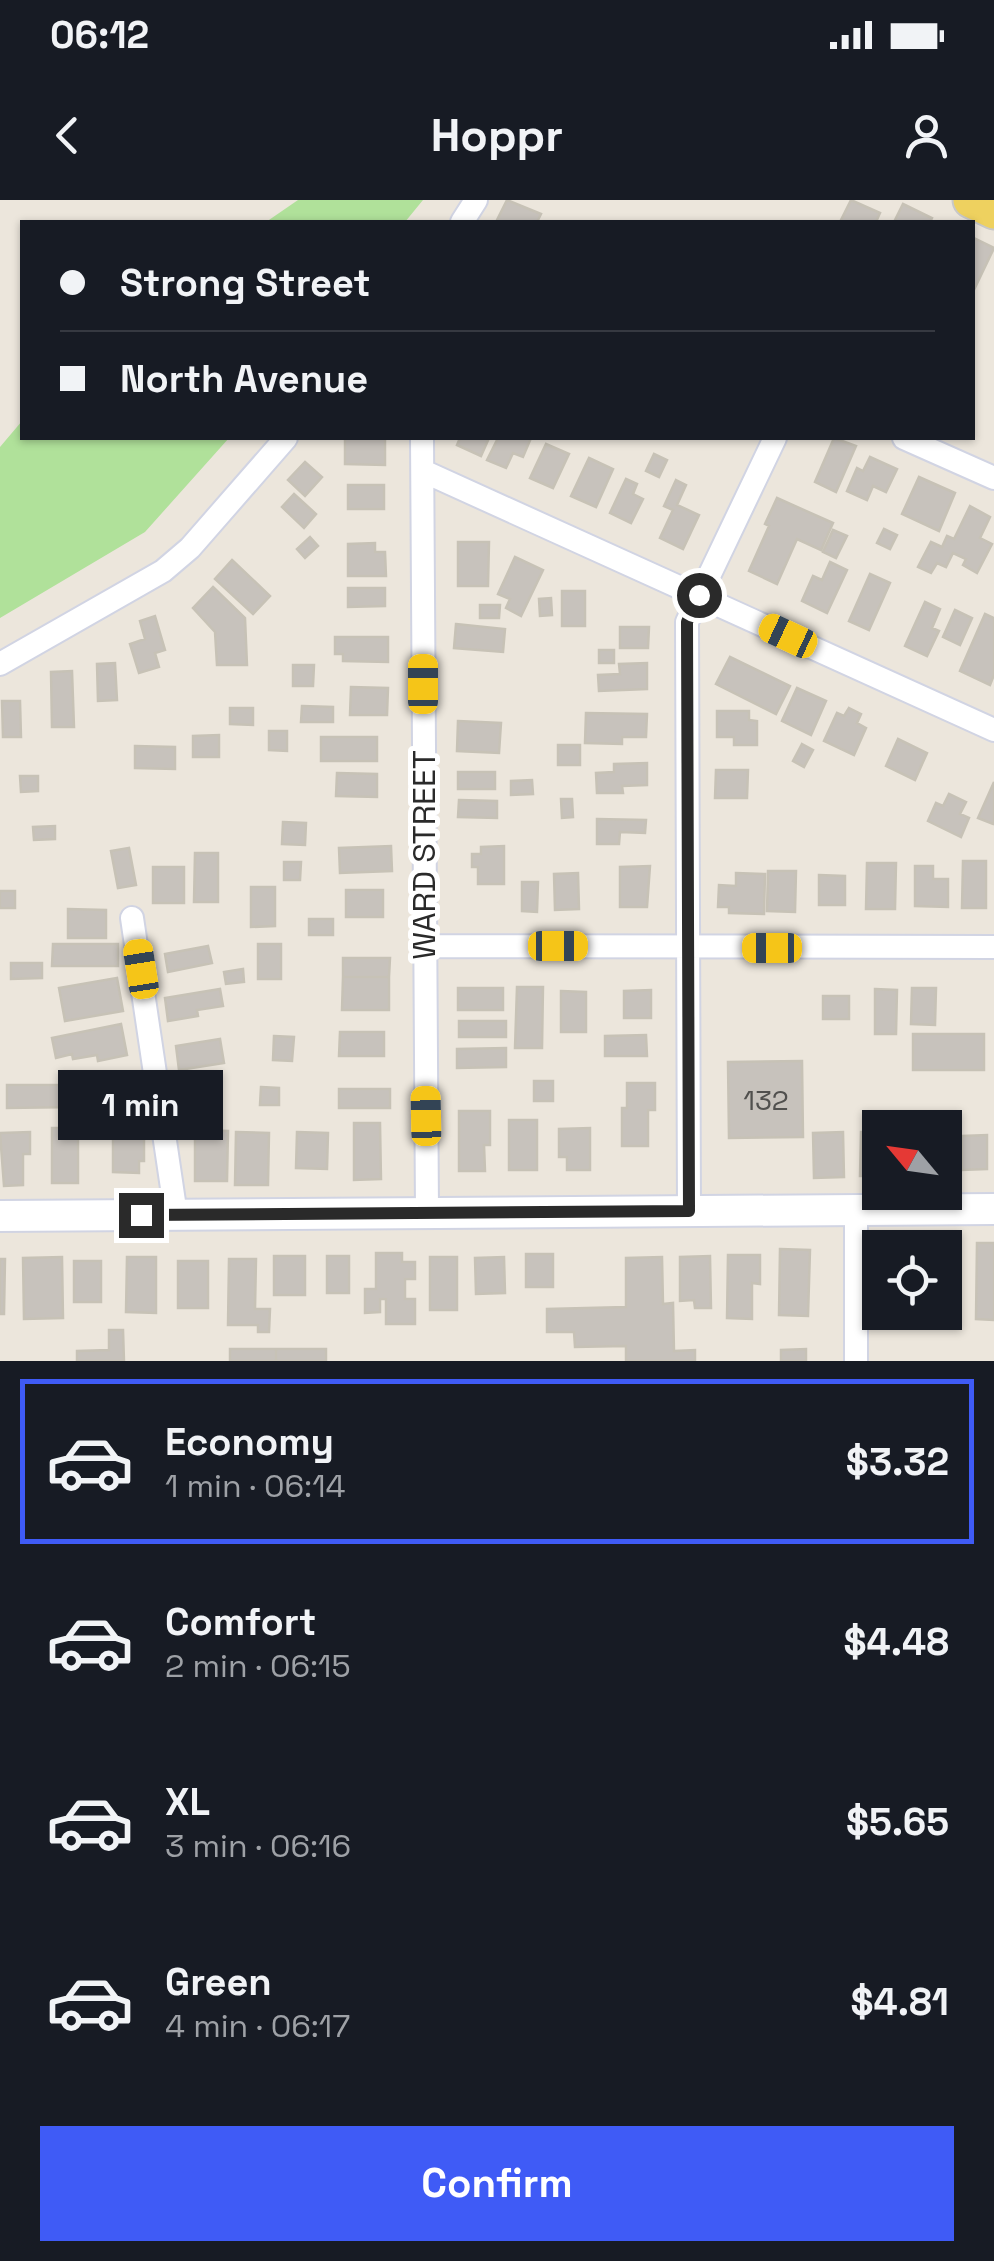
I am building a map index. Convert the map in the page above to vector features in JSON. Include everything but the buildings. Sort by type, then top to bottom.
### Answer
[{"type":"main road","points":[[971,200],[994,211]]},
{"type":"main road","points":[[0,1216],[994,1210]]},
{"type":"street","points":[[0,664],[163,571],[190,548],[284,440]]},
{"type":"street","name":"WARD STREET","points":[[422,440],[427,1212]]},
{"type":"street","points":[[689,1211],[687,622],[774,440]]},
{"type":"street","points":[[908,440],[994,478]]},
{"type":"street","points":[[423,471],[994,730]]},
{"type":"street","points":[[132,918],[176,1215]]},
{"type":"street","points":[[425,946],[994,947]]},
{"type":"street","points":[[856,1211],[856,1361]]},
{"type":"green space","points":[[298,200],[423,200],[407,220],[269,220]]},
{"type":"green space","points":[[20,423],[20,440],[227,440],[145,532],[0,618],[0,447]]},
{"type":"route","points":[[141,1215],[689,1211],[687,622],[699,595]]}]
